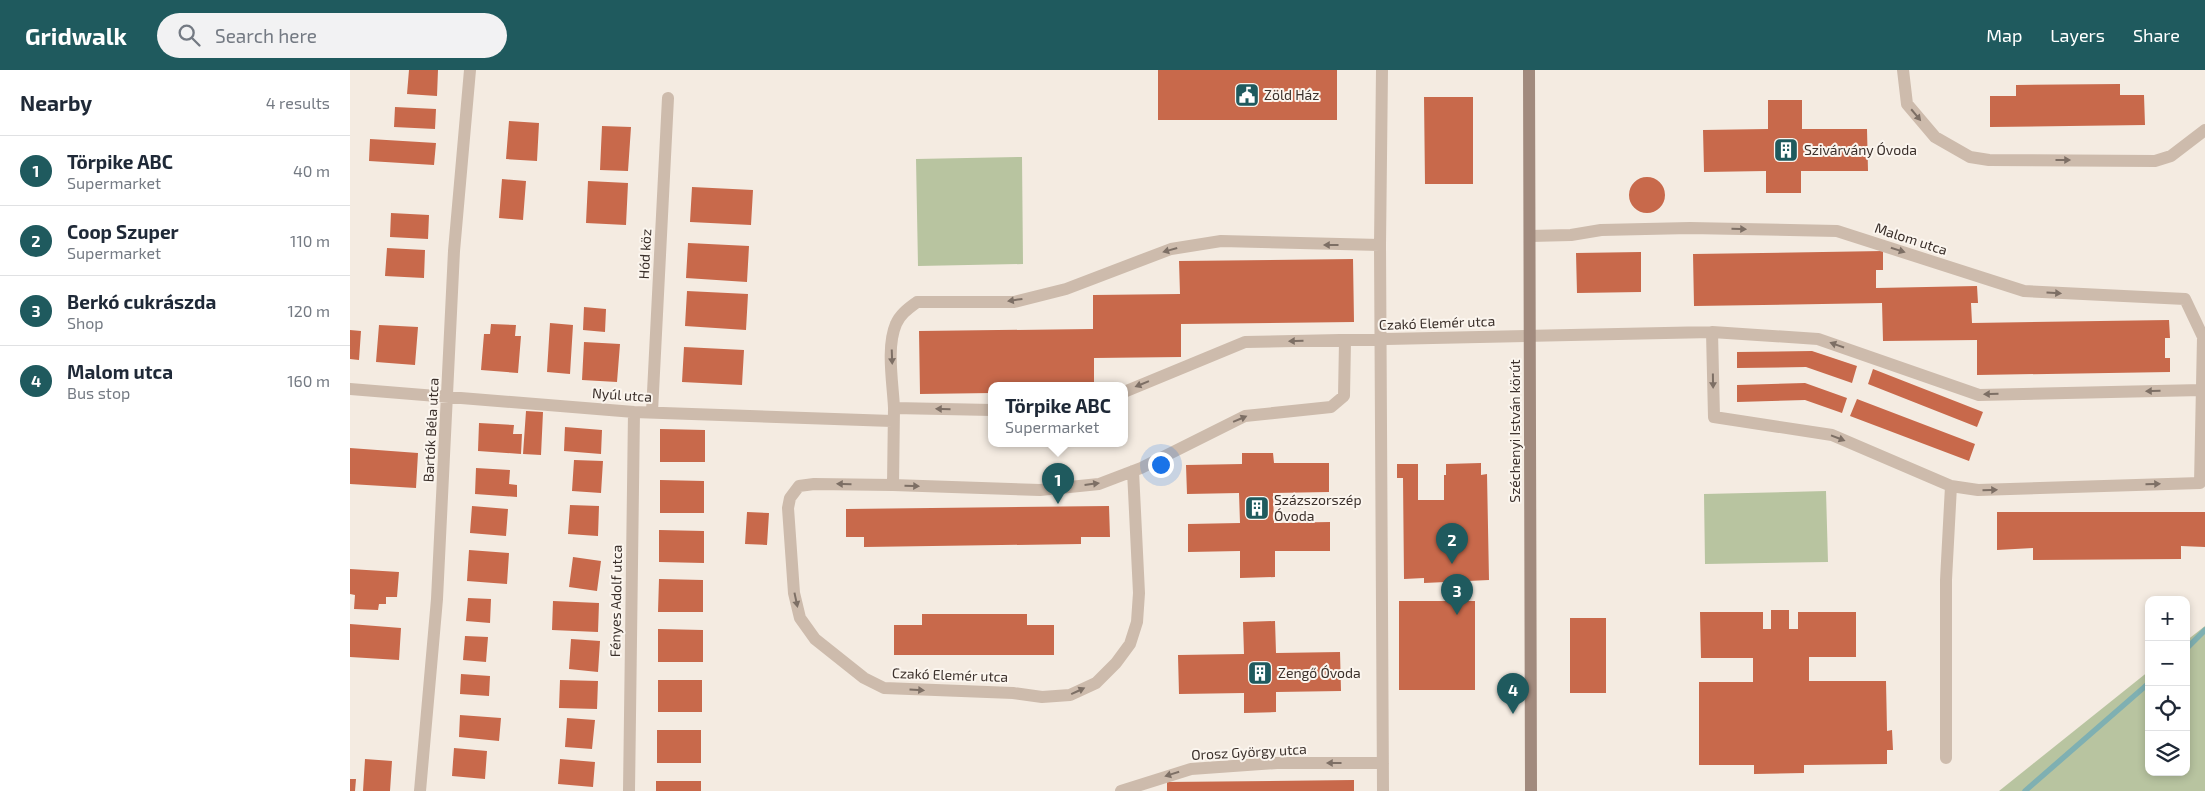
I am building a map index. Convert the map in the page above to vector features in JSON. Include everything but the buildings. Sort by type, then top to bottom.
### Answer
[{"type":"street","name":"Bartók Béla utca","points":[[420,791],[437,599],[454,251],[470,70]]},
{"type":"street","points":[[1382,70],[1380,340],[1383,791]]},
{"type":"street","name":"Széchenyi István körút","points":[[1529,70],[1531,791]]},
{"type":"street","points":[[1903,70],[1907,104],[1935,137],[1970,157],[1989,160],[2155,160],[2171,156],[2205,130]]},
{"type":"street","name":"Hód köz","points":[[652,412],[668,98]]},
{"type":"street","name":"Malom utca","points":[[1530,236],[1571,235],[1601,230],[1690,228],[1837,231],[2024,291],[2185,298],[2203,337],[2200,483],[1978,490],[1951,486],[1832,435],[1714,417],[1712,332]]},
{"type":"street","points":[[893,485],[891,341],[896,323],[906,310],[918,302],[1014,302],[1066,289],[1171,249],[1221,241],[1380,245]]},
{"type":"street","points":[[1530,336],[1712,332],[1818,339],[1979,395],[2202,390]]},
{"type":"street","name":"Czakó Elemér utca","points":[[1128,390],[1245,342],[1530,336]]},
{"type":"street","name":"Czakó Elemér utca","points":[[1133,471],[1139,593],[1137,622],[1130,644],[1116,663],[1096,683],[1070,695],[1042,696],[1013,693],[884,688],[864,678],[815,638],[800,618],[794,593],[788,508],[790,498],[799,486],[814,484],[893,485],[1040,490],[1098,484],[1133,471],[1245,416],[1331,407],[1344,396],[1345,340]]},
{"type":"street","name":"Nyúl utca","points":[[350,388],[634,412],[893,415]]},
{"type":"street","points":[[893,415],[988,410]]},
{"type":"street","name":"Fényes Adolf utca","points":[[629,791],[634,412]]},
{"type":"street","points":[[1946,758],[1946,580],[1951,486]]},
{"type":"street","name":"Orosz György utca","points":[[1121,791],[1191,769],[1277,764],[1383,763]]},
{"type":"green space","points":[[1022,157],[1023,264],[918,266],[916,159]]},
{"type":"green space","points":[[1826,491],[1828,562],[1705,564],[1704,494]]},
{"type":"green space","points":[[2205,626],[2205,791],[1999,791],[2145,674],[2145,776],[2190,776],[2190,638]]},
{"type":"waterway","points":[[2190,645],[2205,630]]},
{"type":"waterway","points":[[2025,791],[2146,686]]},
{"type":"place","name":"Zöld Ház","points":[[1247,95]]},
{"type":"place","name":"Szivárvány Óvoda","points":[[1786,150]]},
{"type":"place","name":"Törpike ABC","points":[[1058,504]]},
{"type":"place","name":"Százszorszép Óvoda","points":[[1257,508]]},
{"type":"place","name":"Coop Szuper","points":[[1452,564]]},
{"type":"place","name":"Berkó cukrászda","points":[[1457,615]]},
{"type":"place","name":"Zengő Óvoda","points":[[1260,673]]},
{"type":"place","name":"Malom utca","points":[[1513,714]]}]
